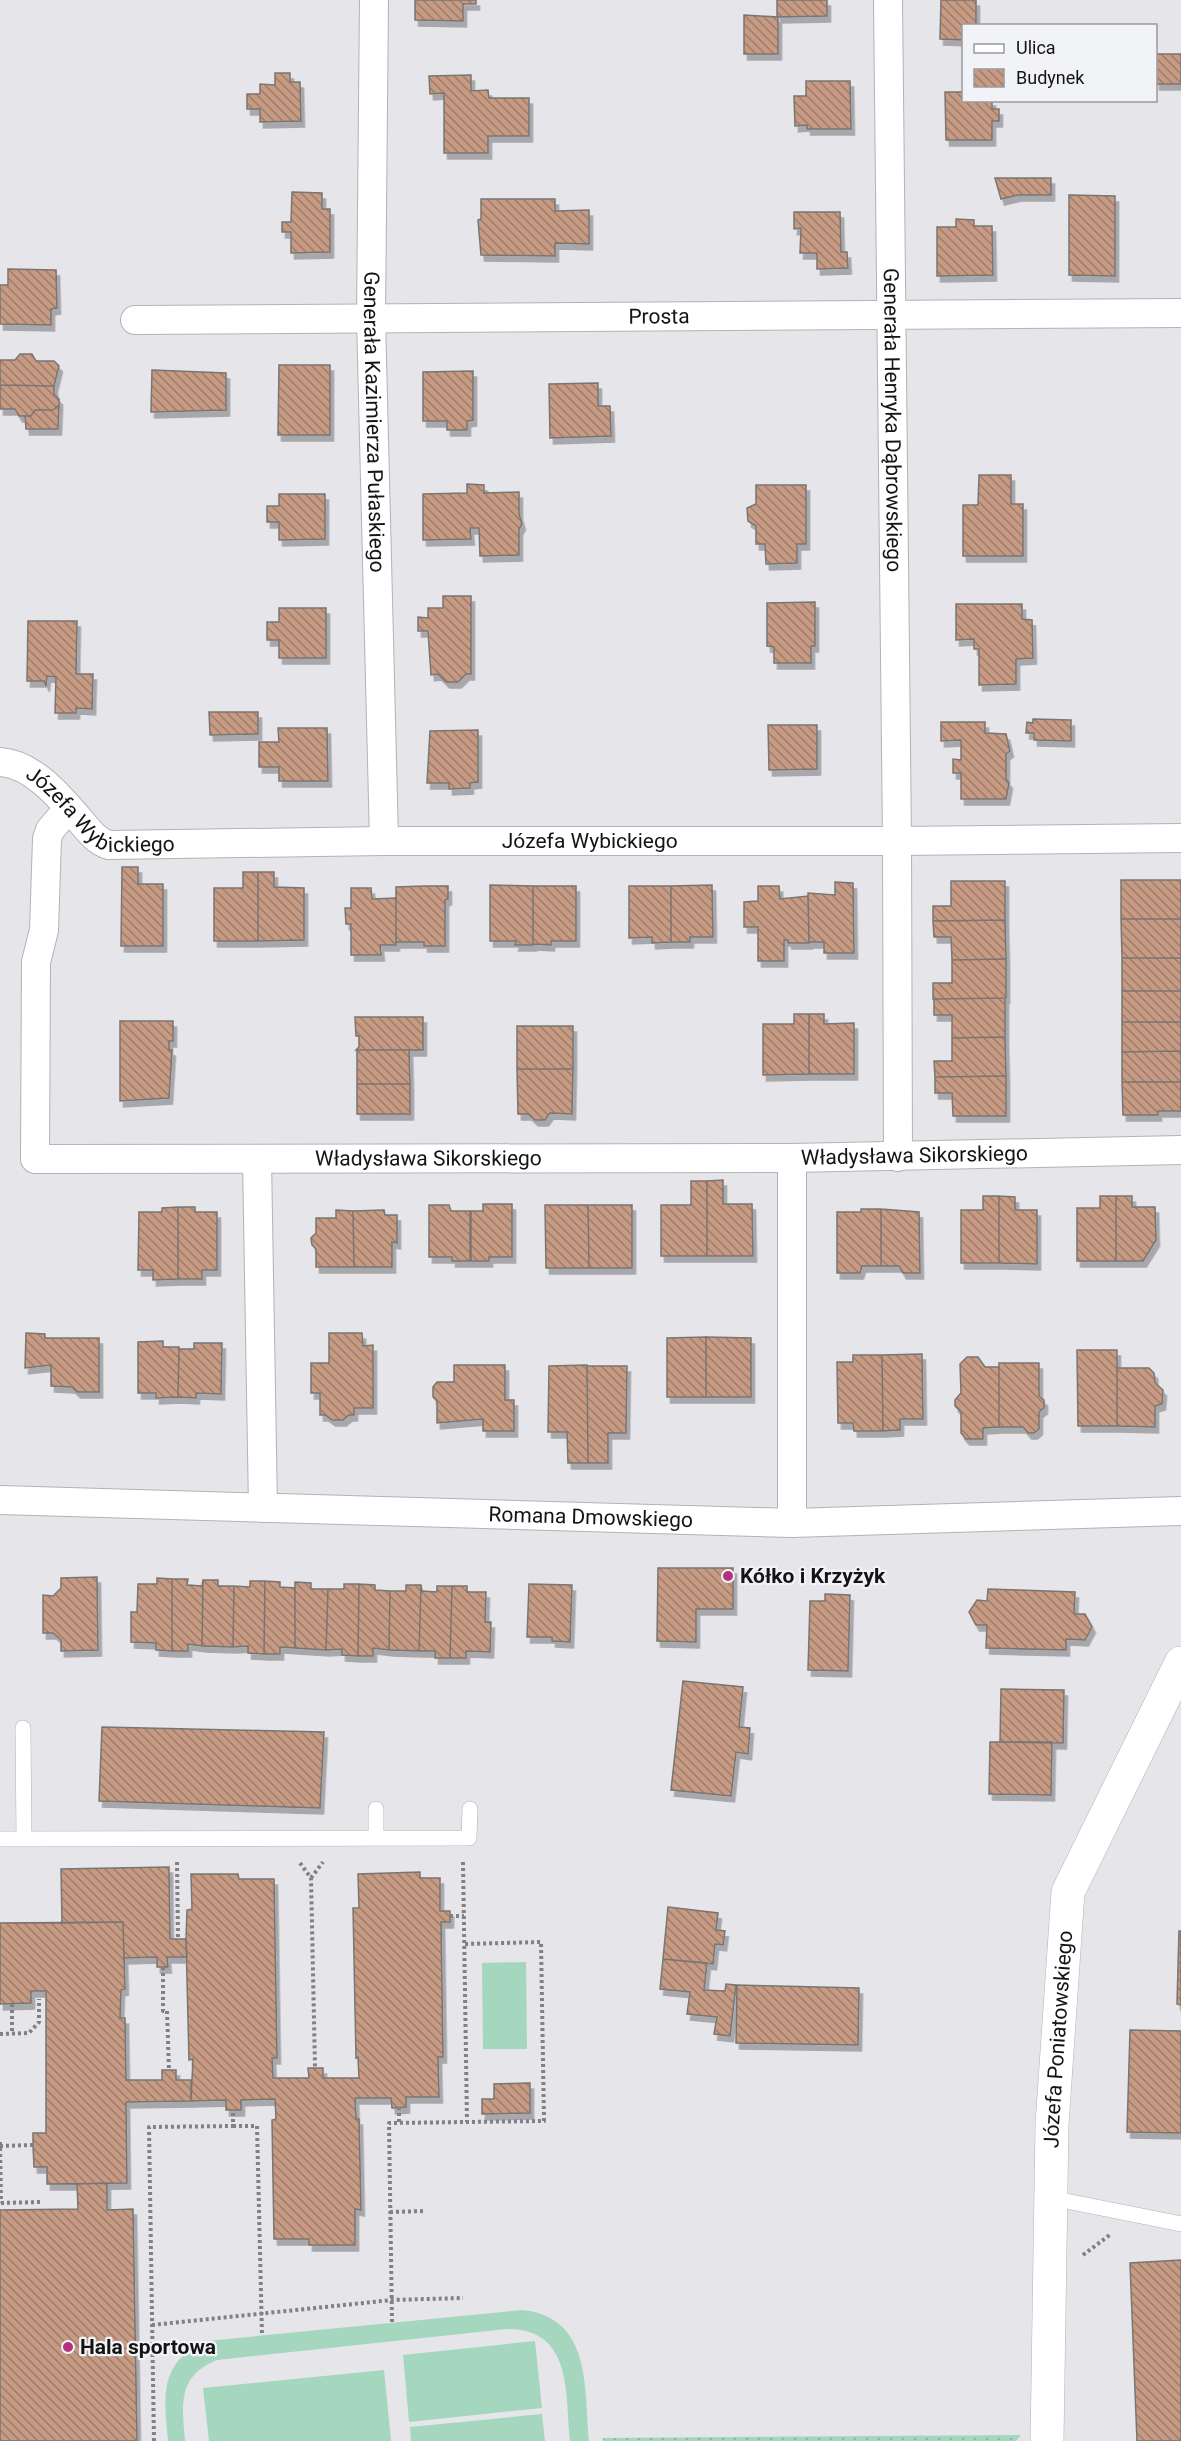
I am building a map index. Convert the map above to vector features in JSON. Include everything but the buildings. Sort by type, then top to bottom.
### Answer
[{"type":"street","name":"Generała Kazimierza Pułaskiego","points":[[374,0],[371,318],[384,841]]},
{"type":"street","name":"Generała Henryka Dąbrowskiego","points":[[888,0],[897,841]]},
{"type":"street","name":"Prosta","points":[[135,320],[1181,313]]},
{"type":"street","name":"Józefa Wybickiego","points":[[0,762],[26,769],[69,808],[90,833],[102,843],[109,845],[384,841],[897,841]]},
{"type":"street","name":"Władysława Sikorskiego","points":[[69,808],[50,830],[45,849],[44,930],[36,962],[35,1159],[792,1158],[1181,1150]]},
{"type":"street","points":[[898,1157],[897,841],[1181,838]]},
{"type":"street","points":[[792,1158],[792,1523]]},
{"type":"street","points":[[257,1159],[263,1508]]},
{"type":"street","name":"Romana Dmowskiego","points":[[0,1500],[792,1523],[1181,1510]]},
{"type":"street","name":"Józefa Poniatowskiego","points":[[1047,2441],[1066,2202],[1052,2124],[1068,1892],[1181,1663]]},
{"type":"lane","points":[[23,1728],[24,1839]]},
{"type":"lane","points":[[376,1809],[376,1838]]},
{"type":"lane","points":[[0,1839],[469,1838],[470,1809]]},
{"type":"lane","points":[[1066,2202],[1181,2224]]},
{"type":"path","points":[[463,1837],[467,2122]]},
{"type":"path","points":[[177,1854],[178,1939]]},
{"type":"path","points":[[298,1861],[311,1878],[315,2068]]},
{"type":"path","points":[[450,1916],[464,1916]]},
{"type":"path","points":[[392,2322],[389,2123],[544,2121],[541,1942],[465,1944]]},
{"type":"path","points":[[162,1967],[163,2011],[167,2011],[169,2070]]},
{"type":"path","points":[[0,2034],[29,2033],[39,2022],[39,1999]]},
{"type":"path","points":[[12,2004],[12,2034]]},
{"type":"path","points":[[399,2107],[399,2124]]},
{"type":"path","points":[[233,2110],[233,2126]]},
{"type":"path","points":[[154,2441],[149,2127],[257,2126],[262,2335]]},
{"type":"path","points":[[33,2145],[0,2144],[1,2203],[40,2202]]},
{"type":"path","points":[[1066,2202],[1080,2257]]},
{"type":"path","points":[[390,2212],[425,2211]]},
{"type":"path","points":[[152,2325],[392,2300],[463,2298]]},
{"type":"green space","points":[[526,1962],[527,2049],[483,2049],[482,1963]]},
{"type":"green space","points":[[522,2310],[545,2315],[561,2326],[573,2341],[580,2358],[584,2378],[589,2441],[570,2441],[565,2384],[555,2352],[544,2340],[528,2332],[507,2329],[217,2360],[195,2374],[185,2393],[183,2415],[185,2441],[168,2441],[166,2396],[172,2370],[180,2359],[207,2341]]},
{"type":"green space","points":[[535,2341],[542,2408],[409,2422],[403,2355]]},
{"type":"green space","points":[[384,2370],[391,2441],[209,2441],[203,2388]]},
{"type":"green space","points":[[542,2414],[545,2441],[411,2441],[410,2427]]},
{"type":"green space","points":[[1021,2435],[1016,2441],[603,2441],[603,2438]]},
{"type":"place","name":"Kółko i Krzyżyk","points":[[728,1576]]},
{"type":"place","name":"Hala sportowa","points":[[68,2347]]}]
